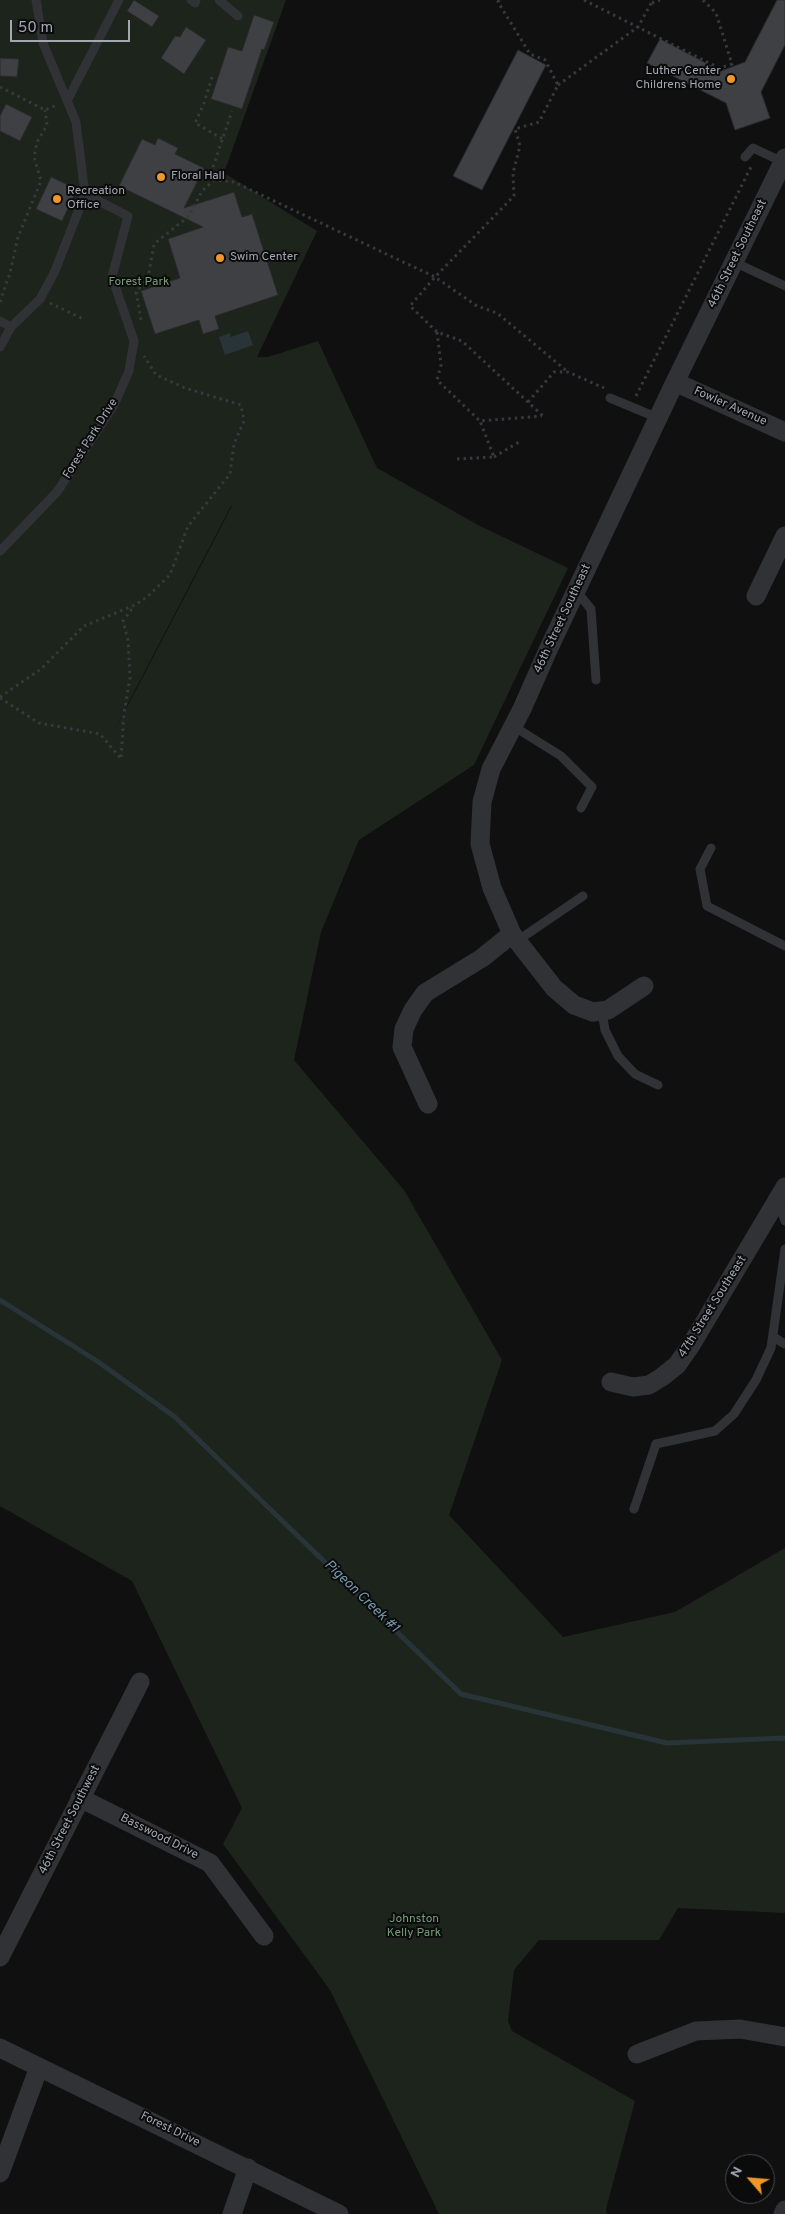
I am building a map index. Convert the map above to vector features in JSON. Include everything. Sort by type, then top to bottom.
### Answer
[{"type":"street","name":"46th Street Southeast","points":[[602,1011],[593,1012],[574,1005],[554,988],[514,938],[492,888],[480,844],[482,802],[491,770],[675,382],[784,160]]},
{"type":"street","name":"Fowler Avenue","points":[[675,382],[785,432]]},
{"type":"street","points":[[756,596],[785,536]]},
{"type":"street","points":[[428,1104],[402,1047],[404,1029],[413,1010],[425,993],[514,938]]},
{"type":"street","points":[[602,1011],[608,1010],[644,986]]},
{"type":"street","name":"47th Street Southeast","points":[[611,1382],[633,1387],[649,1385],[662,1378],[677,1365],[691,1345],[782,1193]]},
{"type":"street","name":"46th Street Southwest","points":[[0,1957],[140,1682]]},
{"type":"street","name":"Basswood Drive","points":[[80,1798],[210,1863],[264,1936]]},
{"type":"street","points":[[637,2054],[696,2031],[740,2029],[785,2037]]},
{"type":"street","name":"Forest Drive","points":[[0,2048],[339,2214]]},
{"type":"street","points":[[0,2173],[39,2067]]},
{"type":"street","points":[[232,2214],[248,2168]]},
{"type":"street","points":[[783,2214],[785,2210]]},
{"type":"lane","points":[[0,347],[11,327],[40,299],[55,271],[84,194],[76,122],[43,43],[36,0]]},
{"type":"lane","points":[[67,101],[119,0]]},
{"type":"lane","points":[[191,0],[195,3],[196,0]]},
{"type":"lane","points":[[220,0],[238,16]]},
{"type":"lane","points":[[745,157],[754,148],[784,160]]},
{"type":"lane","name":"Forest Park Drive","points":[[0,551],[57,492],[114,405],[129,372],[134,341],[112,277],[128,216],[84,194]]},
{"type":"lane","points":[[734,262],[785,286]]},
{"type":"lane","points":[[0,321],[11,327]]},
{"type":"lane","points":[[609,394],[658,418]]},
{"type":"lane","points":[[576,591],[591,609],[596,680]]},
{"type":"lane","points":[[513,726],[561,756],[592,787],[581,808]]},
{"type":"lane","points":[[711,848],[700,870],[707,906],[785,946]]},
{"type":"lane","points":[[514,938],[583,896]]},
{"type":"lane","points":[[602,1011],[606,1030],[618,1056],[634,1074],[658,1085]]},
{"type":"lane","points":[[782,1193],[785,1221]]},
{"type":"lane","points":[[634,1509],[656,1444],[715,1432],[734,1414],[756,1380],[771,1348],[785,1249]]},
{"type":"lane","points":[[773,1337],[785,1344]]},
{"type":"path","points":[[499,0],[498,2],[530,54],[544,60],[558,84]]},
{"type":"path","points":[[584,0],[719,68],[732,64],[716,13],[703,0]]},
{"type":"path","points":[[480,421],[543,416],[462,341],[437,332],[410,306],[435,277],[514,196],[513,173],[520,146],[515,129],[539,122],[558,84],[638,28],[653,1],[660,0]]},
{"type":"path","points":[[212,77],[204,103],[195,123],[223,139]]},
{"type":"path","points":[[0,87],[45,110],[67,101]]},
{"type":"path","points":[[0,302],[10,272],[18,237],[41,181],[34,157],[37,142],[46,125],[45,110]]},
{"type":"path","points":[[214,180],[213,167],[232,111]]},
{"type":"path","points":[[632,402],[760,151]]},
{"type":"path","points":[[141,320],[136,292],[148,278],[154,244],[189,216],[202,191],[214,180],[234,182],[435,277],[477,306],[497,313],[568,372],[609,394]]},
{"type":"path","points":[[40,299],[83,319]]},
{"type":"path","points":[[437,332],[441,365],[437,380],[480,421],[494,457]]},
{"type":"path","points":[[134,341],[156,375],[186,388],[241,405],[244,421],[234,444],[230,474],[188,526],[170,576],[135,605],[84,626],[41,669],[0,697],[40,723],[100,734],[121,760],[124,713],[130,678],[128,640],[123,621],[135,605]]},
{"type":"path","points":[[528,402],[554,372],[568,372]]},
{"type":"path","points":[[457,459],[494,457],[519,442]]},
{"type":"green space","points":[[0,0],[286,0],[224,173],[317,231],[257,357],[268,357],[318,341],[377,468],[480,526],[568,568],[474,765],[359,840],[321,932],[294,1060],[404,1190],[502,1360],[449,1515],[563,1637],[675,1612],[785,1548],[785,1913],[678,1908],[659,1940],[539,1940],[514,1970],[508,2021],[512,2031],[635,2101],[606,2209],[607,2214],[439,2214],[330,1990],[223,1844],[242,1808],[132,1581],[0,1506]],"holes":[[[231,506],[232,506],[114,732]]]},
{"type":"shaded area","points":[[248,331],[253,345],[225,355],[219,337],[230,333],[231,337]]},
{"type":"building","points":[[134,0],[159,16],[152,27],[127,11]]},
{"type":"building","points":[[777,0],[785,0],[785,45],[761,92],[770,118],[735,130],[726,103],[647,63],[660,39],[721,71],[745,62]]},
{"type":"building","points":[[254,15],[274,22],[264,50],[262,49],[242,109],[211,99],[228,47],[242,51]]},
{"type":"building","points":[[186,27],[206,40],[184,74],[161,58],[175,36],[180,37]]},
{"type":"building","points":[[518,50],[546,65],[482,190],[453,176]]},
{"type":"building","points":[[0,58],[19,59],[17,77],[0,76]]},
{"type":"building","points":[[6,104],[32,117],[20,141],[0,131],[0,116]]},
{"type":"building","name":"Swim Center","points":[[158,138],[178,148],[175,154],[204,168],[184,208],[234,192],[242,217],[252,214],[278,295],[215,316],[219,329],[203,334],[199,320],[155,334],[141,291],[180,278],[168,239],[203,227],[119,186],[142,139],[155,145]]},
{"type":"building","name":"Recreation Office","points":[[51,177],[77,189],[62,221],[36,209]]},
{"type":"waterway","name":"Pigeon Creek #1","points":[[0,1300],[97,1361],[175,1417],[461,1694],[667,1743],[785,1738]]},
{"type":"place","name":"Luther Center Childrens Home","points":[[731,79]]},
{"type":"place","name":"Floral Hall","points":[[161,177]]},
{"type":"place","name":"Recreation Office","points":[[57,199]]},
{"type":"place","name":"Swim Center","points":[[220,258]]},
{"type":"park label","name":"Forest Park","points":[[139,283]]},
{"type":"park label","name":"Johnston Kelly Park","points":[[414,1927]]}]
